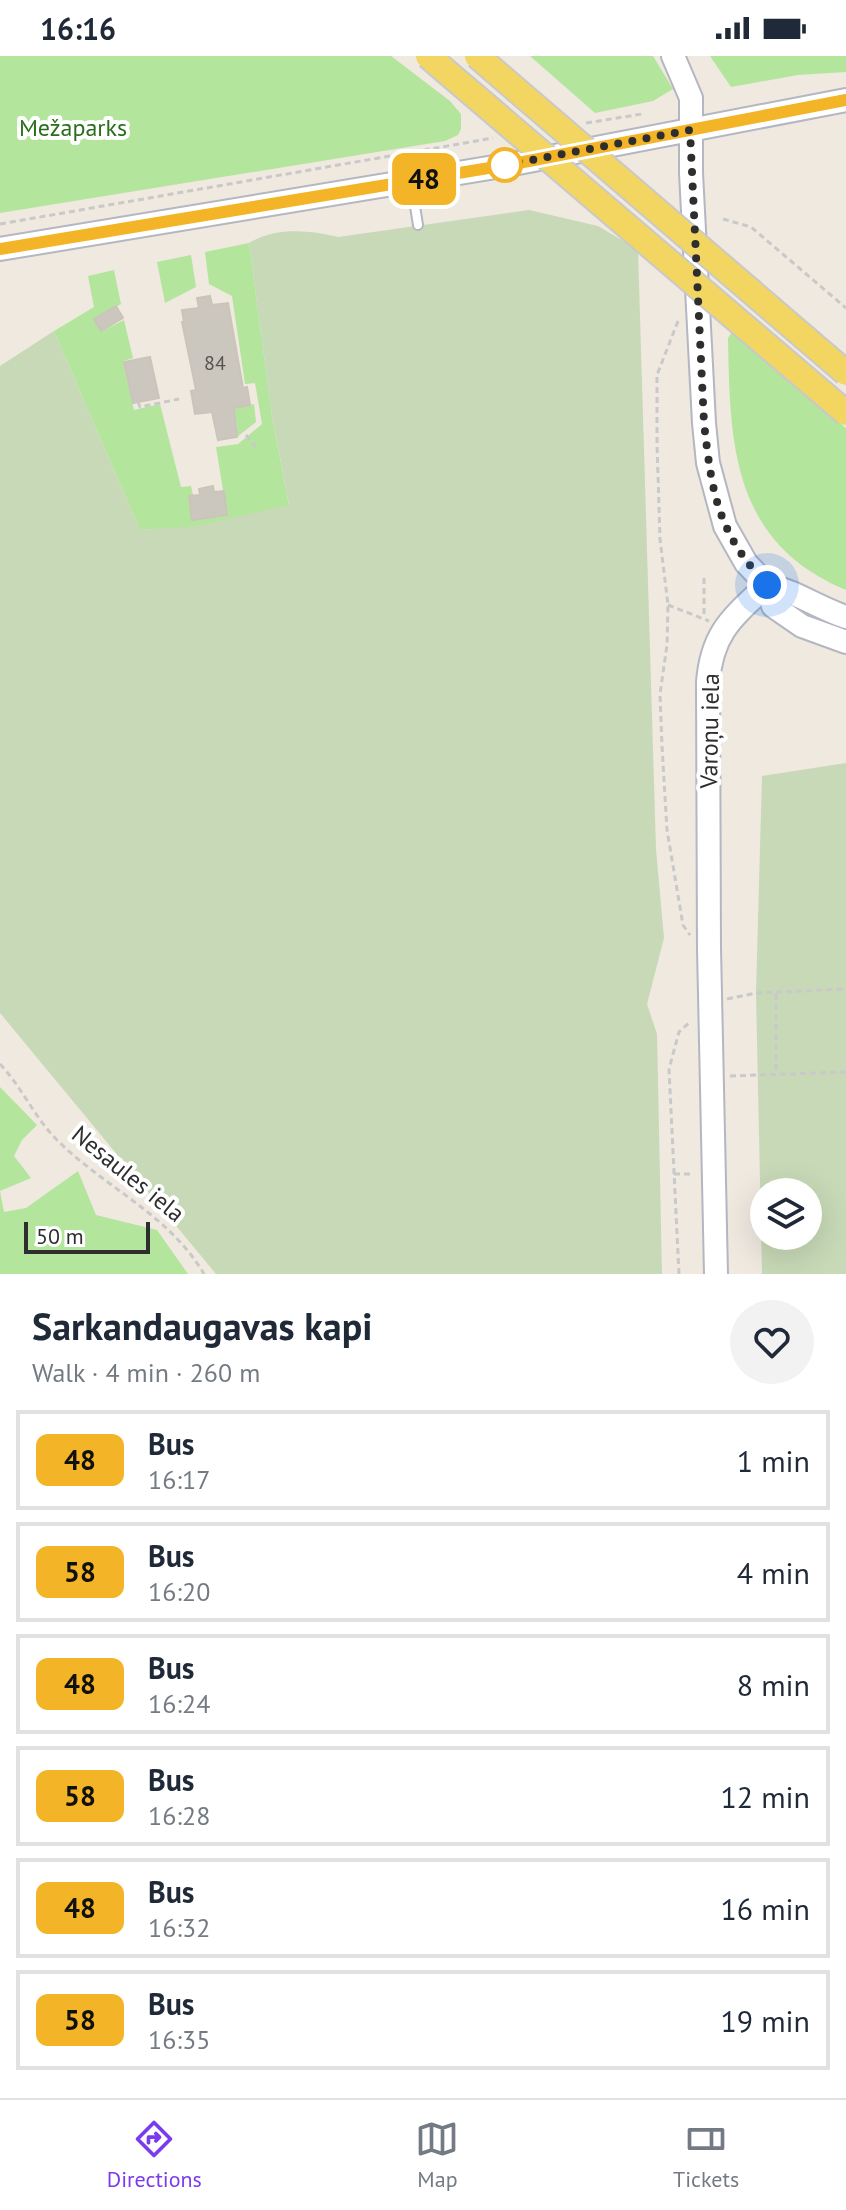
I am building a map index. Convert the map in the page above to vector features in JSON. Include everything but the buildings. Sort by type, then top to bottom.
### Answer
[{"type":"main road","points":[[428,56],[846,413]]},
{"type":"main road","points":[[477,56],[846,373]]},
{"type":"street","points":[[673,56],[691,98],[704,423],[708,463],[725,526],[746,563],[767,585],[773,606],[778,611],[817,632],[846,642]]},
{"type":"street","points":[[0,249],[411,181],[846,100]]},
{"type":"street","points":[[767,585],[791,590],[811,603],[846,617]]},
{"type":"street","name":"Varoņu iela","points":[[716,1274],[709,948],[708,682],[713,624],[767,585]]},
{"type":"lane","points":[[411,181],[418,225]]},
{"type":"path","points":[[576,124],[642,114]]},
{"type":"path","points":[[0,224],[484,141],[498,136]]},
{"type":"path","points":[[723,219],[751,227],[846,308]]},
{"type":"path","points":[[678,321],[657,375],[660,539],[668,605],[660,694],[667,830],[683,925],[694,940],[709,948]]},
{"type":"path","points":[[138,402],[140,407],[179,399]]},
{"type":"path","points":[[246,435],[256,447]]},
{"type":"path","points":[[704,578],[713,624]]},
{"type":"path","points":[[668,605],[713,624]]},
{"type":"path","points":[[679,1274],[669,1069],[679,1032],[711,1003],[756,993],[846,989]]},
{"type":"path","points":[[776,993],[776,1074]]},
{"type":"path","name":"Nesaules iela","points":[[0,1064],[16,1081],[54,1137],[174,1233],[204,1274]]},
{"type":"path","points":[[711,1076],[846,1072]]},
{"type":"green space","name":"Mežaparks","points":[[0,56],[391,56],[450,101],[461,114],[461,129],[458,135],[445,141],[0,213]]},
{"type":"green space","points":[[530,56],[653,56],[673,89],[653,101],[595,113]]},
{"type":"green space","points":[[710,56],[846,56],[846,72],[798,75],[731,87]]},
{"type":"green space","points":[[529,210],[598,226],[638,250],[656,850],[664,938],[647,1004],[657,1034],[662,1274],[216,1274],[0,1013],[0,366],[54,331],[140,530],[191,527],[289,505],[272,416],[249,243],[281,232],[338,237]]},
{"type":"green space","points":[[249,243],[272,416],[289,506],[191,528],[140,530],[54,331],[94,307],[88,276],[114,270],[121,304],[94,319],[102,331],[124,320],[133,358],[123,361],[134,410],[160,404],[181,487],[191,486],[192,519],[227,515],[216,447],[238,444],[262,424],[255,383],[245,384],[232,296],[209,284],[205,252]]},
{"type":"green space","points":[[191,255],[196,287],[165,303],[157,262]]},
{"type":"green space","points":[[732,332],[846,428],[846,590],[808,570],[780,546],[759,518],[745,486],[736,453],[729,378],[728,338]]},
{"type":"green space","points":[[254,404],[256,422],[237,437],[233,427],[237,426],[234,408]]},
{"type":"green space","points":[[846,763],[846,1274],[762,1274],[761,1250],[822,1250],[822,1178],[760,1178],[756,993],[762,776]]},
{"type":"green space","points":[[0,1087],[37,1125],[22,1140],[14,1156],[31,1178],[0,1191]]},
{"type":"green space","points":[[78,1171],[96,1215],[157,1230],[188,1274],[0,1274],[0,1191],[4,1212],[26,1208]]},
{"type":"bus line","name":"48","points":[[0,249],[513,164],[846,100]]},
{"type":"route","points":[[505,165],[690,130],[708,463],[725,526],[746,563],[767,585]]}]
